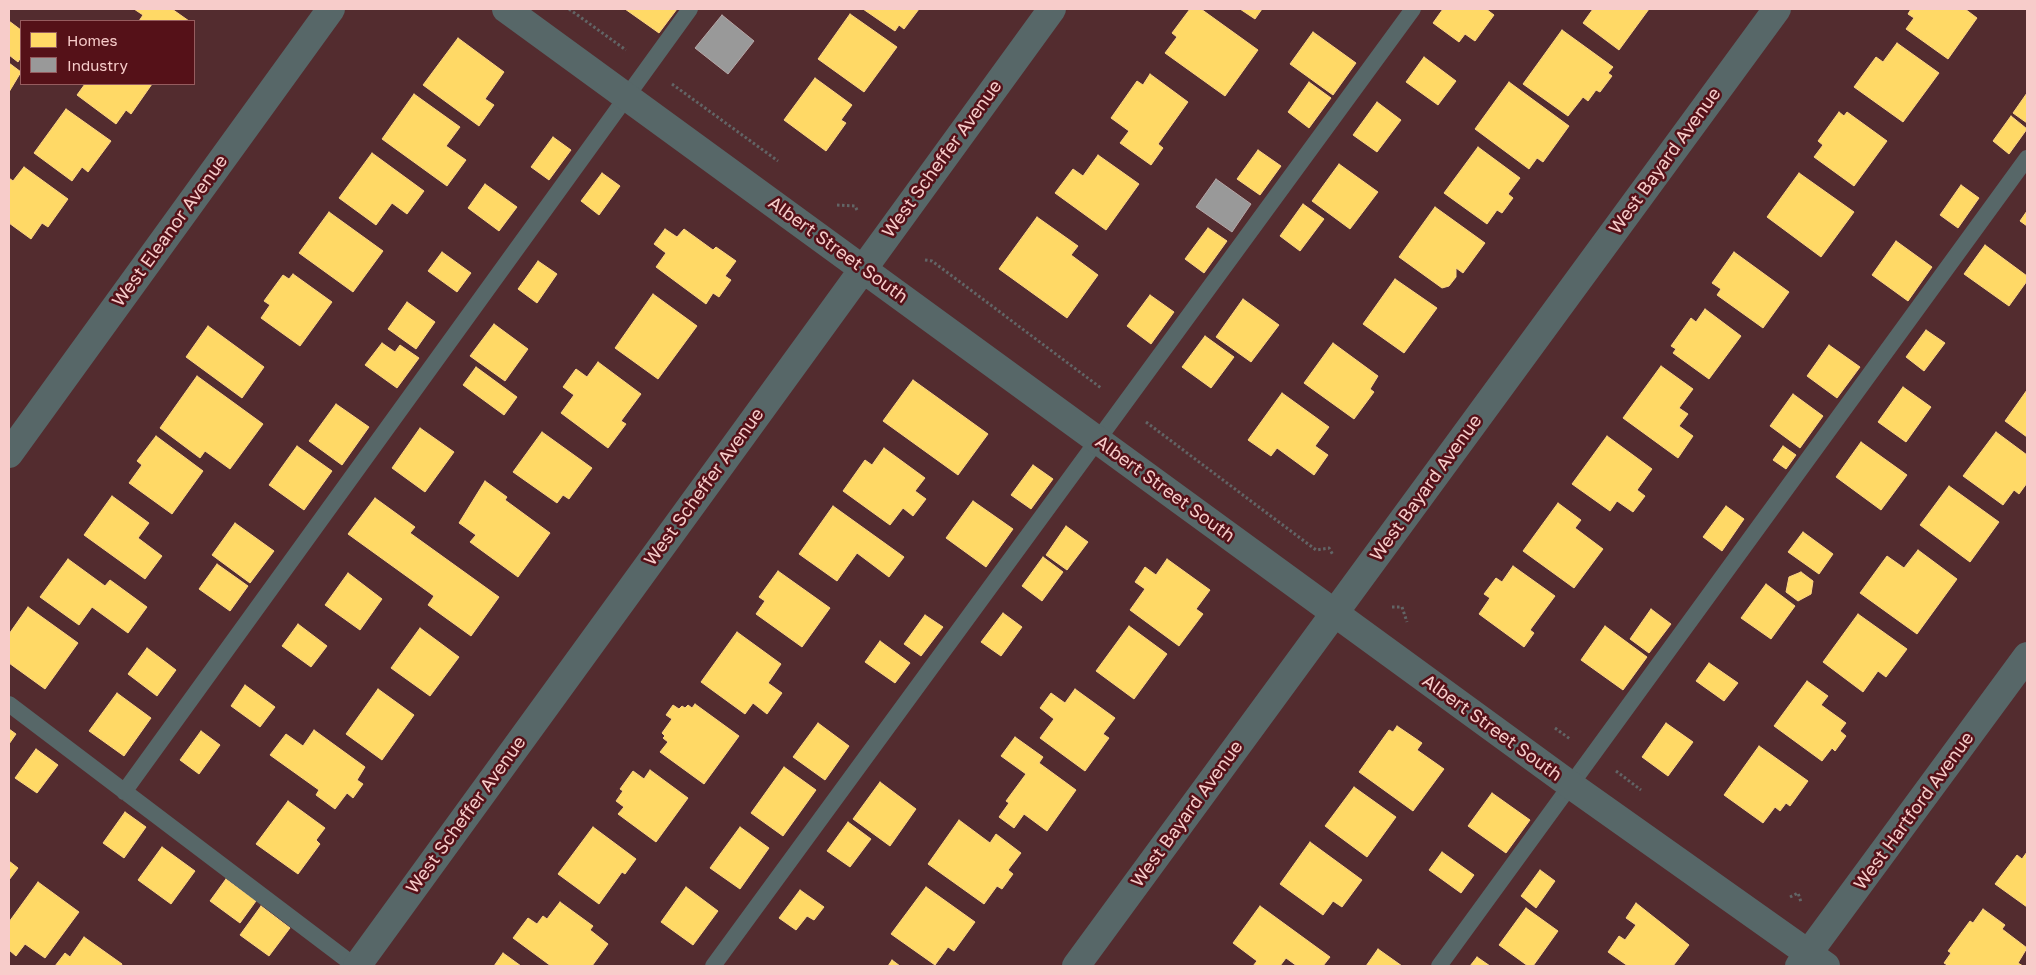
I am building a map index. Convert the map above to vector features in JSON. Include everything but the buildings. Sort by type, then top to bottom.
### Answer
[{"type":"street","name":"West Eleanor Avenue","points":[[9,454],[331,9]]},
{"type":"street","name":"Albert Street South","points":[[506,9],[1811,962]]},
{"type":"street","name":"West Scheffer Avenue","points":[[356,966],[1052,9]]},
{"type":"street","name":"West Bayard Avenue","points":[[1076,966],[1777,9]]},
{"type":"street","name":"West Hartford Avenue","points":[[1811,962],[2027,656]]},
{"type":"lane","points":[[124,792],[690,9]]},
{"type":"lane","points":[[713,966],[1099,441],[1413,9]]},
{"type":"lane","points":[[1439,966],[1572,786],[2027,158]]},
{"type":"lane","points":[[9,704],[356,966]]},
{"type":"path","points":[[569,9],[783,165]]},
{"type":"path","points":[[831,200],[838,206],[855,206],[858,212]]}]
